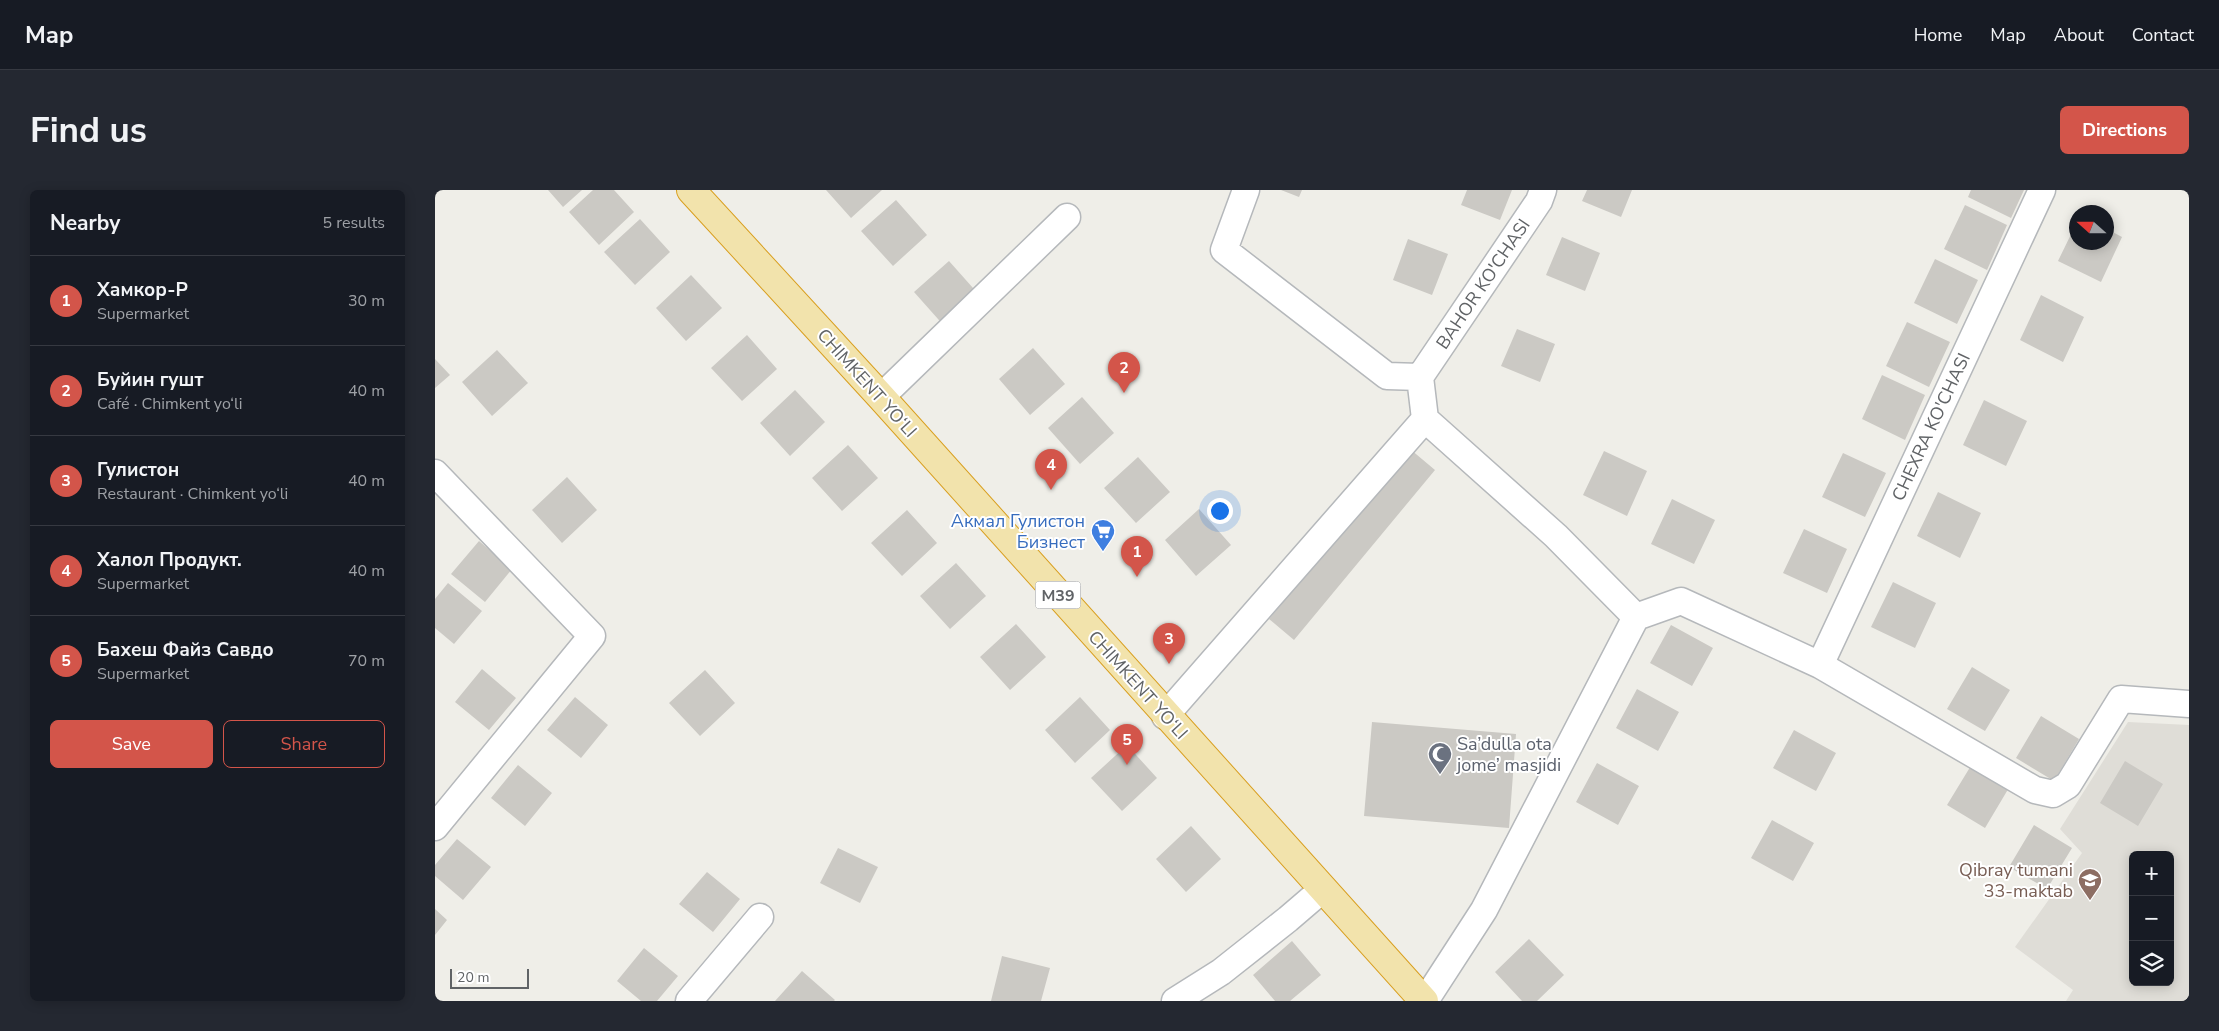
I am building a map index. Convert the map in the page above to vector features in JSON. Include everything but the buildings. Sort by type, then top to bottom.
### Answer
[{"type":"highway","name":"CHIMKENT YO‘LI","points":[[691,190],[1424,1001]]},
{"type":"street","points":[[1246,190],[1224,250],[1387,376],[1420,377],[1425,419],[1556,536],[1636,617]]},
{"type":"street","name":"BAHOR KO'CHASI","points":[[1420,377],[1539,201],[1543,190]]},
{"type":"street","name":"CHEXRA KO'CHASI","points":[[1820,665],[2042,190]]},
{"type":"street","points":[[881,398],[1067,217]]},
{"type":"street","points":[[1165,716],[1425,419]]},
{"type":"street","points":[[435,473],[592,636],[435,827]]},
{"type":"street","points":[[1424,1001],[1484,910],[1636,617],[1681,601],[1820,665],[2035,790],[2053,794],[2068,785],[2121,699],[2189,704]]},
{"type":"street","points":[[1175,1001],[1221,972],[1323,889]]},
{"type":"street","points":[[689,1001],[760,917]]},
{"type":"shaded area","name":"Qibray tumani 33-maktab","points":[[2128,722],[2189,725],[2189,1001],[2066,1001],[2073,990],[2015,947],[2082,853],[2060,829]]},
{"type":"place","name":"Буйин гушт","points":[[1124,393]]},
{"type":"place","name":"Халол Продукт.","points":[[1051,490]]},
{"type":"place","name":"Акмал Гулистон Бизнест","points":[[1103,552]]},
{"type":"place","name":"Хамкор-Р","points":[[1137,577]]},
{"type":"place","name":"Гулистон","points":[[1169,664]]},
{"type":"place","name":"Бахеш Файз Савдо","points":[[1127,765]]},
{"type":"place","name":"Sa’dulla ota jome’ masjidi","points":[[1440,775]]},
{"type":"place","name":"Qibray tumani 33-maktab","points":[[2090,901]]}]
